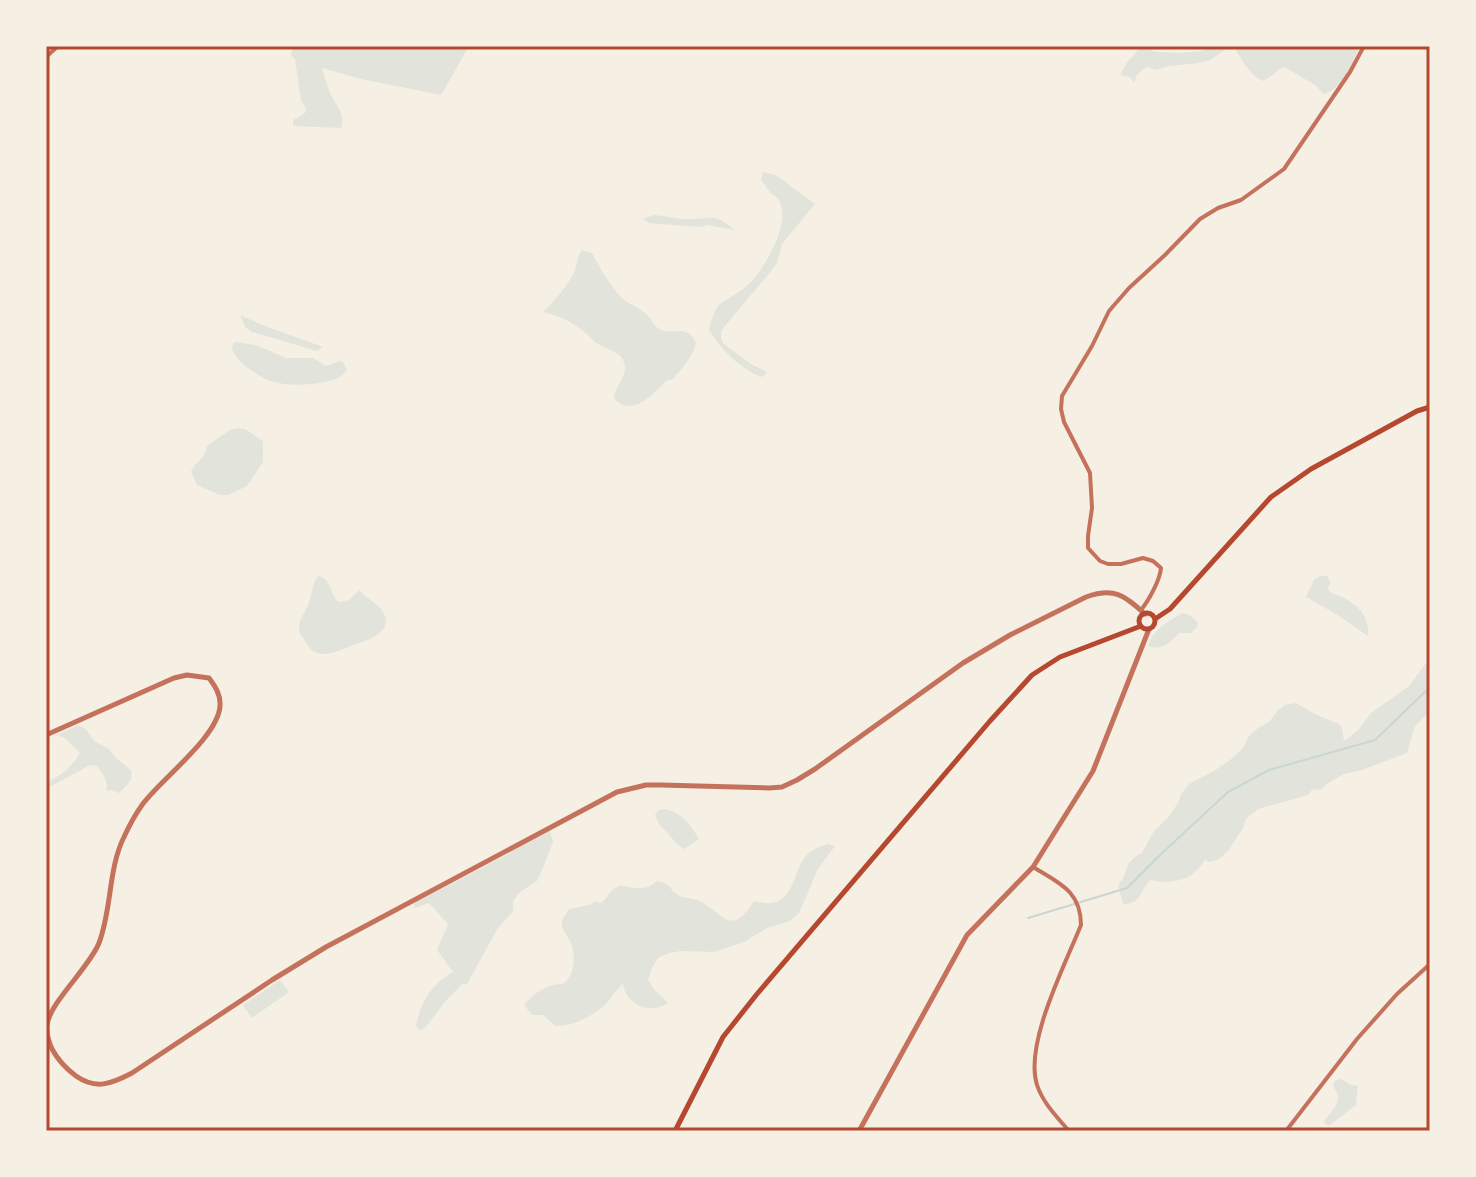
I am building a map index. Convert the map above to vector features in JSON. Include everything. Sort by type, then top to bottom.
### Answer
[{"type":"main road","points":[[675,1131],[723,1037],[1032,675],[1060,657],[1141,626],[1149,629],[1271,497],[1311,469],[1417,411],[1430,407]]},
{"type":"main road","points":[[1141,626],[1143,612],[1155,619]]},
{"type":"street","points":[[46,57],[58,46]]},
{"type":"street","points":[[46,735],[187,675],[209,678],[220,697],[220,707],[209,732],[143,804],[128,828],[118,852],[99,943],[52,1013],[47,1026],[49,1043],[58,1061],[85,1083],[99,1085],[115,1082],[132,1073],[326,947],[617,792],[646,785],[745,789],[782,787],[824,763],[973,656],[1074,603],[1098,593],[1112,592],[1123,596],[1143,612],[1160,579],[1161,568],[1143,558],[1108,564],[1100,561],[1088,548],[1092,508],[1090,473],[1064,422],[1062,396],[1109,311],[1200,219],[1218,208],[1241,200],[1284,169],[1350,72],[1364,46]]},
{"type":"street","points":[[859,1131],[967,935],[1033,867],[1093,771],[1149,629]]},
{"type":"street","points":[[1033,867],[1070,890],[1081,915],[1081,925],[1039,1031],[1033,1062],[1037,1086],[1050,1110],[1069,1131]]},
{"type":"street","points":[[1286,1131],[1357,1039],[1397,994],[1430,964]]},
{"type":"shaded area","points":[[293,46],[469,46],[441,95],[322,68],[341,114],[341,128],[293,126],[293,120],[302,115],[306,108],[301,101],[295,59],[291,56]]},
{"type":"shaded area","points":[[1142,46],[1156,52],[1182,53],[1201,51],[1211,46],[1231,46],[1210,60],[1198,63],[1157,70],[1146,67],[1134,83],[1130,77],[1120,75]]},
{"type":"shaded area","points":[[1233,46],[1360,46],[1342,81],[1324,94],[1315,85],[1284,67],[1263,81],[1249,70]]},
{"type":"shaded area","points":[[763,172],[776,175],[815,204],[782,244],[772,270],[721,332],[724,344],[767,372],[762,377],[732,358],[709,330],[718,306],[759,272],[779,233],[782,208],[778,198],[761,180]]},
{"type":"shaded area","points":[[654,215],[684,219],[716,218],[735,230],[708,225],[649,223],[642,219]]},
{"type":"shaded area","points":[[582,250],[592,253],[620,296],[644,312],[656,327],[663,331],[688,333],[696,343],[689,359],[672,380],[667,380],[635,405],[621,404],[614,398],[625,368],[622,358],[572,324],[543,312],[573,275]]},
{"type":"shaded area","points":[[240,315],[323,347],[317,351],[252,332],[245,327]]},
{"type":"shaded area","points":[[236,342],[256,345],[286,358],[313,358],[326,366],[343,362],[347,370],[336,379],[323,383],[278,383],[256,374],[240,362],[232,349]]},
{"type":"shaded area","points":[[237,428],[245,429],[263,441],[263,462],[247,486],[228,495],[220,495],[197,485],[191,472],[207,446]]},
{"type":"shaded area","points":[[318,576],[326,580],[339,602],[349,600],[359,590],[377,605],[386,623],[380,633],[329,654],[311,649],[300,634],[299,625]]},
{"type":"shaded area","points":[[1327,576],[1331,583],[1329,592],[1358,607],[1366,620],[1368,636],[1306,597],[1314,580]]},
{"type":"shaded area","points":[[1182,613],[1198,623],[1191,633],[1179,633],[1161,647],[1148,646],[1157,631]]},
{"type":"shaded area","points":[[1430,658],[1430,711],[1415,726],[1407,753],[1344,774],[1308,795],[1258,809],[1246,819],[1228,851],[1219,859],[1205,860],[1195,872],[1182,879],[1167,882],[1151,880],[1135,902],[1123,904],[1118,885],[1128,864],[1142,853],[1154,831],[1178,803],[1181,794],[1189,784],[1230,760],[1243,748],[1249,736],[1269,722],[1278,710],[1296,703],[1339,724],[1344,741],[1358,730],[1371,713],[1409,686]]},
{"type":"shaded area","points":[[78,725],[131,770],[127,786],[119,793],[106,791],[103,775],[97,766],[90,765],[46,789],[46,782],[66,770],[80,753],[65,738],[57,735]]},
{"type":"shaded area","points":[[663,809],[680,816],[699,839],[684,849],[680,847],[659,824],[655,815]]},
{"type":"shaded area","points":[[550,831],[553,842],[537,881],[520,892],[513,901],[513,911],[498,928],[467,984],[462,984],[425,1028],[419,1030],[416,1026],[418,1018],[428,994],[453,972],[437,950],[448,924],[429,903],[415,908],[414,903]]},
{"type":"shaded area","points":[[828,844],[835,846],[818,869],[799,913],[790,921],[714,952],[681,951],[658,958],[648,980],[668,1003],[663,1006],[642,1007],[627,995],[623,984],[600,1009],[568,1025],[555,1026],[543,1015],[532,1015],[524,1005],[542,990],[563,984],[570,977],[573,951],[562,924],[569,909],[596,901],[601,903],[621,885],[640,888],[657,881],[666,884],[680,896],[700,901],[724,918],[735,920],[754,901],[773,903],[781,900],[810,852]]},
{"type":"shaded area","points":[[280,980],[289,992],[252,1018],[243,1005]]},
{"type":"shaded area","points":[[1341,1079],[1358,1086],[1356,1105],[1326,1125],[1324,1122],[1338,1099],[1333,1084]]},
{"type":"waterway","points":[[1028,918],[1127,888],[1228,792],[1269,770],[1375,740],[1430,687]]}]
